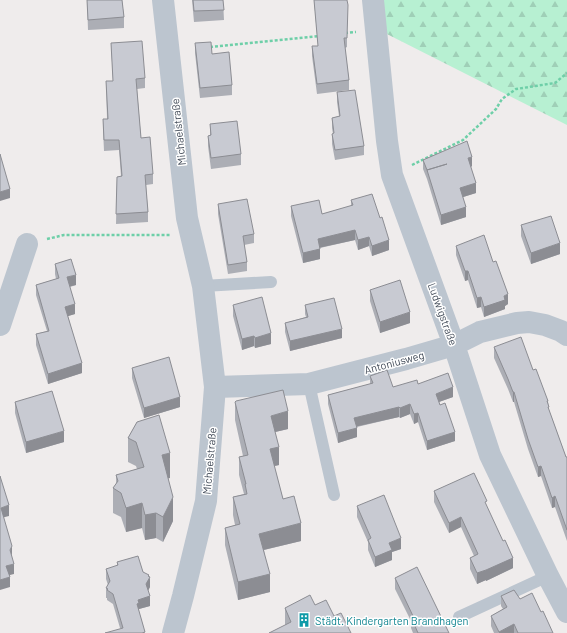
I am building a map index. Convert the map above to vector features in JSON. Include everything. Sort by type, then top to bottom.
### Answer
[{"type":"street","name":"Michaelstraße","points":[[163,0],[187,218],[203,286],[216,387],[206,501],[173,633]]},
{"type":"street","name":"Ludwigstraße","points":[[374,0],[387,141],[392,175],[454,344],[490,455],[548,576],[567,612]]},
{"type":"street","points":[[0,325],[27,244]]},
{"type":"street","name":"Antoniusweg","points":[[216,387],[309,384],[406,359],[454,344],[480,332],[523,322],[545,325],[567,335]]},
{"type":"lane","points":[[203,286],[271,282]]},
{"type":"lane","points":[[309,384],[334,495]]},
{"type":"lane","points":[[459,617],[548,576]]},
{"type":"path","points":[[341,33],[377,29]]},
{"type":"path","points":[[205,48],[327,35]]},
{"type":"path","points":[[392,175],[463,140],[496,109],[502,99],[516,89],[555,83],[567,73]]},
{"type":"path","points":[[27,244],[64,236],[191,235]]},
{"type":"green space","points":[[374,0],[567,0],[567,125],[377,29]]},
{"type":"building","points":[[87,0],[122,0],[124,17],[88,20]]},
{"type":"building","points":[[193,0],[223,0],[224,10],[194,11]]},
{"type":"building","points":[[314,0],[347,0],[347,38],[344,38],[349,80],[317,84],[312,46],[318,46]]},
{"type":"building","points":[[142,41],[145,78],[136,79],[141,138],[150,137],[153,174],[145,175],[148,212],[116,214],[117,177],[122,176],[119,140],[104,140],[103,119],[108,119],[106,81],[113,81],[111,43]]},
{"type":"building","points":[[211,42],[212,54],[229,52],[232,85],[200,88],[195,43]]},
{"type":"building","points":[[355,90],[364,146],[335,150],[332,134],[334,133],[332,118],[340,116],[337,92]]},
{"type":"building","points":[[237,121],[241,154],[211,158],[208,136],[211,135],[210,124]]},
{"type":"building","points":[[467,141],[472,157],[468,158],[476,183],[460,188],[466,207],[441,215],[423,160]]},
{"type":"building","points":[[0,154],[10,189],[0,192]]},
{"type":"building","points":[[372,194],[380,218],[382,217],[389,240],[372,246],[369,237],[358,240],[355,230],[318,239],[320,249],[303,253],[291,206],[319,200],[322,214],[353,205],[351,200]]},
{"type":"building","points":[[247,199],[254,234],[243,236],[247,262],[228,265],[218,204]]},
{"type":"building","points":[[551,216],[560,243],[531,253],[521,225]]},
{"type":"building","points":[[484,235],[493,262],[496,261],[508,294],[504,296],[505,300],[484,307],[481,297],[477,298],[468,271],[465,271],[456,246]]},
{"type":"building","points":[[71,259],[76,275],[67,277],[75,304],[65,307],[82,363],[48,374],[36,334],[49,331],[36,285],[59,278],[55,264]]},
{"type":"building","points":[[400,280],[410,312],[380,322],[370,290]]},
{"type":"building","points":[[262,297],[271,333],[255,338],[254,336],[242,339],[233,305]]},
{"type":"building","points":[[334,298],[342,329],[290,341],[285,323],[308,317],[305,305]]},
{"type":"building","points":[[521,337],[533,370],[536,369],[548,401],[548,407],[567,457],[567,530],[555,496],[552,498],[541,466],[538,467],[514,392],[494,347]]},
{"type":"building","points":[[169,357],[180,397],[144,408],[132,368]]},
{"type":"building","points":[[387,370],[393,387],[417,380],[418,384],[448,373],[453,387],[436,394],[440,405],[445,403],[455,432],[427,441],[418,413],[414,414],[410,404],[400,408],[354,418],[357,428],[338,433],[328,395],[373,383],[370,376]]},
{"type":"building","points":[[283,390],[288,411],[271,416],[279,447],[270,449],[283,499],[294,496],[301,523],[259,534],[270,574],[238,582],[225,528],[240,524],[233,497],[247,494],[239,457],[248,455],[235,402]]},
{"type":"building","points":[[52,391],[64,431],[26,442],[15,402]]},
{"type":"building","points":[[159,415],[170,453],[162,455],[173,497],[163,517],[156,513],[145,515],[142,503],[126,508],[121,493],[113,488],[118,481],[116,475],[144,467],[136,442],[128,438],[137,422]]},
{"type":"building","points":[[474,473],[487,501],[485,502],[503,541],[505,540],[513,558],[477,573],[470,558],[478,554],[461,517],[449,523],[434,491]]},
{"type":"building","points":[[0,476],[9,505],[1,508],[12,546],[10,550],[14,564],[6,566],[10,577],[0,580]]},
{"type":"building","points":[[384,495],[401,538],[389,543],[392,550],[375,557],[368,540],[371,538],[357,506]]},
{"type":"building","points":[[138,556],[143,572],[150,577],[146,584],[150,596],[138,600],[139,603],[137,604],[145,632],[105,633],[123,628],[113,594],[106,588],[110,581],[106,569],[118,565],[117,562]]},
{"type":"building","points":[[417,567],[449,633],[418,633],[411,617],[413,616],[395,578]]},
{"type":"building","points":[[514,590],[520,599],[532,593],[541,612],[543,611],[553,633],[518,633],[514,624],[499,632],[491,616],[507,607],[501,596]]},
{"type":"building","points":[[310,595],[315,605],[326,600],[334,616],[341,613],[351,633],[269,633],[291,622],[285,608]]},
{"type":"place","name":"Städt. Kindergarten Brandhagen","points":[[304,620]]}]
